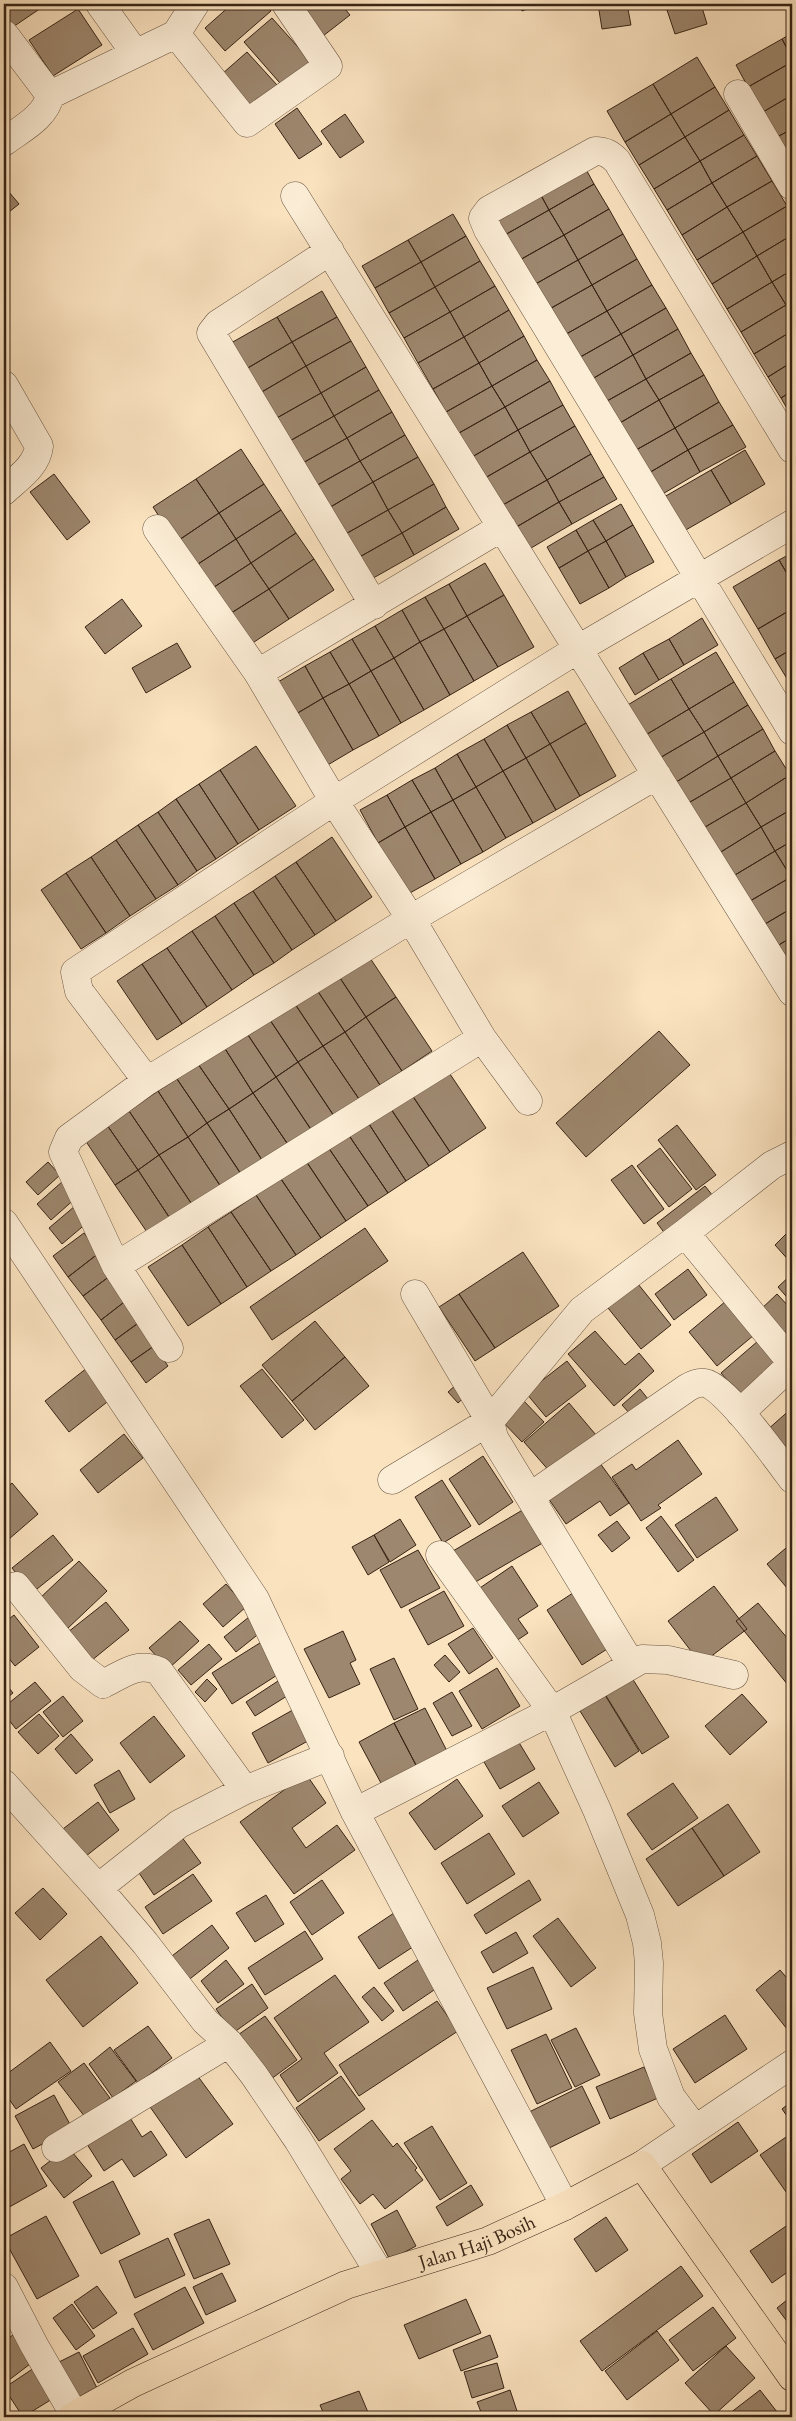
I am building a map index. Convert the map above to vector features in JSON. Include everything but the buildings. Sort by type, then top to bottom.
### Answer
[{"type":"main road","name":"Jalan Haji Bosih","points":[[73,2416],[133,2383],[346,2285],[488,2241],[565,2206],[642,2165]]},
{"type":"main road","points":[[642,2165],[792,2377]]},
{"type":"street","points":[[100,4],[135,54]]},
{"type":"street","points":[[50,95],[176,34],[195,4]]},
{"type":"street","points":[[176,34],[246,123],[328,66],[286,4]]},
{"type":"street","points":[[4,34],[50,95],[48,104],[42,113],[4,142]]},
{"type":"street","points":[[738,94],[792,186]]},
{"type":"street","points":[[792,449],[617,161],[610,154],[603,151],[595,151],[489,210],[483,218],[488,230],[792,731]]},
{"type":"street","points":[[295,196],[792,992]]},
{"type":"street","points":[[330,251],[218,324],[211,333],[374,605]]},
{"type":"street","points":[[4,384],[38,446],[38,454],[34,462],[4,491]]},
{"type":"street","points":[[147,1081],[79,990],[75,972],[334,801],[578,649],[792,524]]},
{"type":"street","points":[[258,674],[502,527]]},
{"type":"street","points":[[157,529],[258,674],[334,801],[411,919],[482,1038],[528,1101]]},
{"type":"street","points":[[169,1348],[116,1266],[63,1152],[69,1138],[147,1081],[411,919],[657,775]]},
{"type":"street","points":[[116,1266],[482,1038]]},
{"type":"street","points":[[392,1480],[490,1421],[582,1310],[685,1234],[772,1165],[792,1155]]},
{"type":"street","points":[[4,1223],[255,1599],[356,1812],[565,2206]]},
{"type":"street","points":[[685,1234],[792,1364],[740,1413]]},
{"type":"street","points":[[414,1294],[490,1421],[494,1438],[531,1496],[631,1664]]},
{"type":"street","points":[[531,1496],[640,1419],[695,1384],[705,1383],[717,1388],[740,1413],[792,1479]]},
{"type":"street","points":[[440,1555],[552,1711],[597,1810],[640,1915],[649,1956],[648,2013],[653,2049],[672,2097],[695,2129]]},
{"type":"street","points":[[16,1586],[82,1668],[103,1684],[137,1668],[147,1666],[159,1671],[245,1790]]},
{"type":"street","points":[[356,1812],[552,1711],[642,1659],[654,1658],[734,1675]]},
{"type":"street","points":[[98,1888],[179,1824],[245,1790],[330,1756]]},
{"type":"street","points":[[4,1784],[98,1888],[144,1943],[204,2021],[229,2043],[254,2075],[298,2140],[380,2274]]},
{"type":"street","points":[[56,2148],[229,2043]]},
{"type":"street","points":[[642,2165],[792,2064]]},
{"type":"street","points":[[4,2287],[73,2416]]}]
